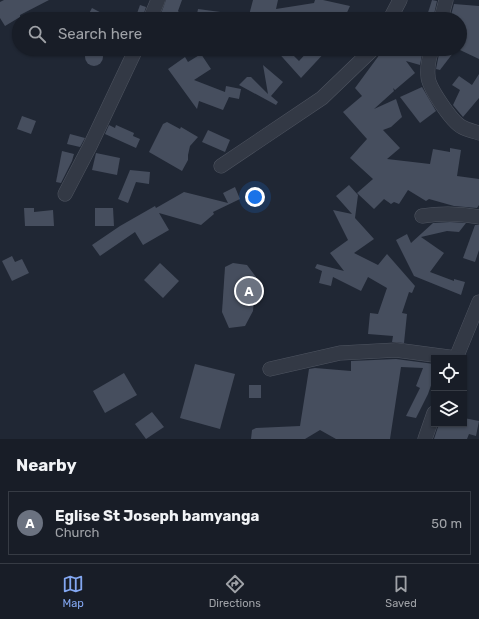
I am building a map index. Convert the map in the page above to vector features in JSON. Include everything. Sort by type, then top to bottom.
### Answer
[{"type":"street","points":[[153,12],[158,0]]},
{"type":"street","points":[[394,12],[400,0]]},
{"type":"street","points":[[443,12],[446,0]]},
{"type":"street","points":[[65,194],[90,146],[133,56]]},
{"type":"street","points":[[221,166],[322,98],[367,56]]},
{"type":"street","points":[[430,56],[428,62],[428,78],[441,103],[452,118],[461,126],[479,133]]},
{"type":"street","points":[[422,216],[465,214],[479,217]]},
{"type":"street","points":[[457,355],[478,312]]},
{"type":"street","points":[[270,369],[340,353],[396,350],[434,355]]},
{"type":"street","points":[[425,439],[431,422]]},
{"type":"building","points":[[4,0],[49,0],[26,12],[12,12],[12,22],[5,26],[0,18],[0,2]]},
{"type":"building","points":[[166,0],[182,0],[179,12],[162,12]]},
{"type":"building","points":[[253,0],[278,0],[276,9],[314,3],[315,0],[323,0],[350,6],[347,12],[250,12]]},
{"type":"building","points":[[432,0],[437,1],[435,12],[428,12]]},
{"type":"building","points":[[454,4],[479,6],[479,59],[467,53],[467,12],[452,12]]},
{"type":"building","points":[[140,5],[146,7],[144,12],[138,12]]},
{"type":"building","points":[[92,8],[100,12],[90,12]]},
{"type":"building","points":[[198,9],[220,12],[197,12]]},
{"type":"building","points":[[85,56],[103,56],[100,63],[94,66],[88,63],[85,57]]},
{"type":"building","points":[[198,56],[202,56],[211,69],[194,80],[225,92],[226,86],[241,89],[239,99],[229,97],[223,110],[199,101],[197,109],[168,69],[185,57],[188,62]]},
{"type":"building","points":[[281,56],[294,56],[299,61],[304,56],[321,56],[301,78]]},
{"type":"building","points":[[379,56],[422,56],[420,65],[406,61],[415,73],[395,90],[393,88],[394,91],[374,109],[396,99],[402,117],[391,127],[383,130],[400,148],[387,159],[430,164],[433,149],[450,152],[450,148],[461,150],[457,176],[479,179],[479,205],[477,208],[454,206],[429,199],[426,201],[408,190],[399,204],[394,202],[391,204],[384,199],[374,209],[357,193],[373,179],[350,158],[367,139],[343,112],[362,96],[355,88]]},
{"type":"building","points":[[439,56],[451,56],[440,70],[436,69]]},
{"type":"building","points":[[263,65],[283,82],[271,96],[278,102],[276,105],[239,85],[247,77],[251,77],[268,94]]},
{"type":"building","points":[[479,74],[479,98],[463,117],[453,105],[460,90],[452,85],[459,76],[472,85]]},
{"type":"building","points":[[422,87],[436,111],[420,123],[400,97]]},
{"type":"building","points":[[22,116],[36,121],[31,134],[17,129]]},
{"type":"building","points":[[167,122],[180,129],[181,127],[198,137],[190,146],[188,160],[182,171],[149,152],[163,124]]},
{"type":"building","points":[[109,125],[115,128],[116,125],[134,133],[133,136],[140,139],[136,148],[105,134]]},
{"type":"building","points":[[208,130],[230,140],[225,152],[202,142]]},
{"type":"building","points":[[70,134],[85,138],[80,147],[67,144]]},
{"type":"building","points":[[62,151],[74,154],[61,183],[56,182]]},
{"type":"building","points":[[96,153],[120,158],[117,175],[92,170]]},
{"type":"building","points":[[130,170],[150,172],[149,184],[136,182],[128,203],[118,199]]},
{"type":"building","points":[[349,185],[358,195],[355,218],[374,239],[354,253],[378,265],[387,254],[415,286],[412,293],[409,292],[402,313],[407,314],[404,343],[392,342],[393,336],[368,334],[370,313],[378,314],[387,288],[368,277],[361,291],[333,277],[331,286],[319,283],[322,271],[315,268],[317,264],[344,271],[330,253],[348,240],[333,210],[352,214],[336,196]]},
{"type":"building","points":[[235,187],[240,199],[213,212],[214,214],[201,225],[159,213],[169,230],[143,245],[135,232],[100,256],[92,245],[120,226],[155,206],[156,208],[184,192],[228,203],[223,193]]},
{"type":"building","points":[[24,208],[34,208],[34,212],[53,210],[54,226],[25,226]]},
{"type":"building","points":[[95,208],[113,208],[114,226],[95,226]]},
{"type":"building","points":[[433,223],[466,223],[459,232],[447,231],[421,237],[444,253],[430,272],[454,281],[454,279],[465,282],[461,295],[414,276],[396,240],[407,234],[411,243]]},
{"type":"building","points":[[475,225],[479,225],[479,250],[475,262],[463,258]]},
{"type":"building","points":[[12,256],[15,262],[22,259],[29,273],[12,281],[2,261]]},
{"type":"building","points":[[160,263],[179,281],[163,298],[144,280]]},
{"type":"building","points":[[233,263],[247,265],[256,277],[253,311],[245,326],[229,328],[222,312],[225,267]]},
{"type":"building","points":[[396,359],[431,364],[431,386],[416,418],[406,416],[420,388],[416,386],[423,368],[401,367],[390,439],[336,439],[320,430],[305,439],[251,439],[252,430],[256,428],[300,426],[309,369],[315,368],[351,371],[351,361]]},
{"type":"building","points":[[195,364],[235,374],[220,429],[180,418]]},
{"type":"building","points":[[124,373],[137,395],[105,413],[93,391]]},
{"type":"building","points":[[249,385],[261,385],[261,398],[249,398]]},
{"type":"building","points":[[152,412],[164,427],[146,439],[135,424]]},
{"type":"building","points":[[467,419],[479,421],[476,436],[469,434],[467,439],[434,439],[438,427],[467,427]]},
{"type":"place","name":"Eglise St Joseph bamyanga","points":[[249,291]]}]
